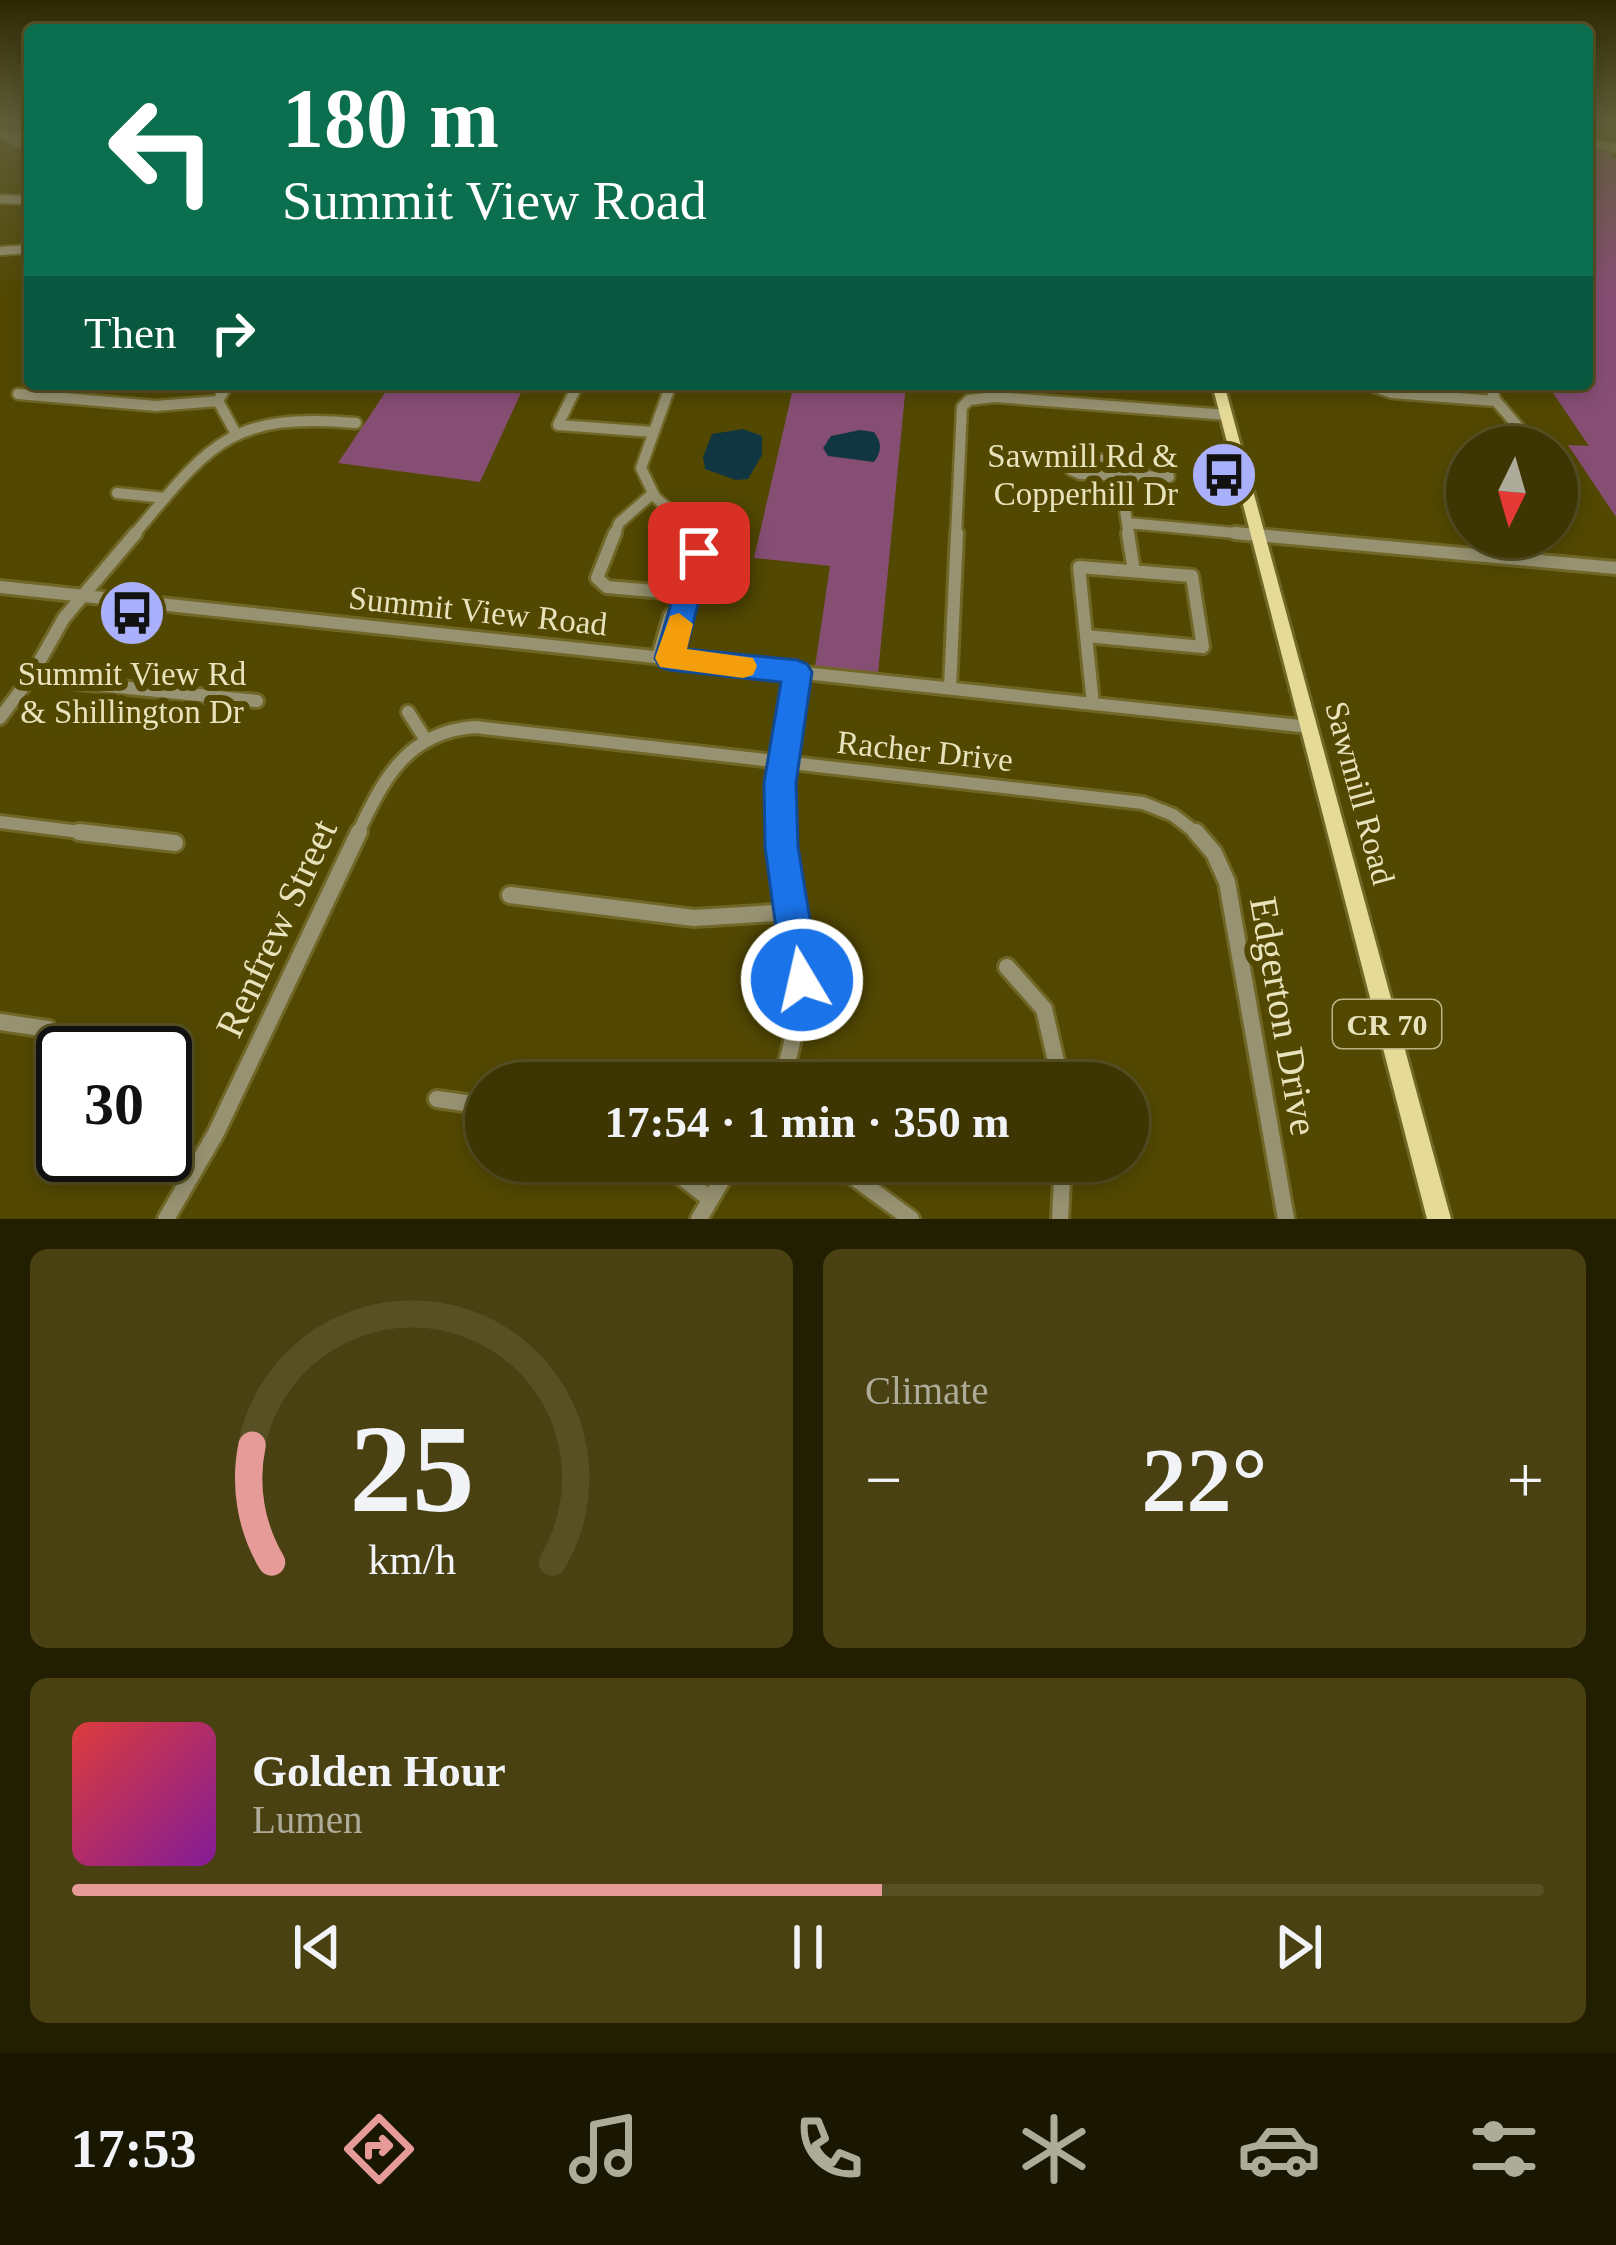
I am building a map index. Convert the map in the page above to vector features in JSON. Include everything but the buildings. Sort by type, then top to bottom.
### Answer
[{"type":"main road","name":"Sawmill Road","points":[[1220,390],[1439,1219]]},
{"type":"street","points":[[218,400],[224,390]]},
{"type":"street","points":[[575,390],[558,425],[653,432]]},
{"type":"street","points":[[664,658],[699,553],[699,532],[651,495],[642,482],[641,467],[669,390]]},
{"type":"street","points":[[1376,390],[1496,400]]},
{"type":"street","points":[[1492,390],[1518,426]]},
{"type":"street","points":[[18,394],[156,406],[218,400]]},
{"type":"street","points":[[950,688],[960,416],[969,400],[981,397],[1227,415]]},
{"type":"street","points":[[218,400],[235,432]]},
{"type":"street","points":[[0,718],[30,678],[64,618],[196,461],[235,432],[272,421],[356,424]]},
{"type":"street","points":[[1079,457],[1160,463],[1166,464],[1169,477],[1120,477],[1074,473],[1070,462],[1079,457]]},
{"type":"street","points":[[1120,477],[1134,571]]},
{"type":"street","points":[[117,494],[165,498]]},
{"type":"street","points":[[651,495],[619,523],[598,572],[600,584],[686,600]]},
{"type":"street","points":[[1128,523],[1616,568]]},
{"type":"street","points":[[1086,636],[1199,648],[1204,644],[1192,576],[1079,566],[1086,636],[1093,704]]},
{"type":"street","name":"Summit View Road","points":[[0,587],[1309,727]]},
{"type":"street","points":[[790,1062],[802,1011],[781,847],[784,763],[797,672]]},
{"type":"street","points":[[30,678],[257,701]]},
{"type":"street","points":[[408,712],[424,737]]},
{"type":"street","name":"Racher Drive","points":[[424,737],[450,728],[475,727],[1143,803],[1173,812],[1199,831]]},
{"type":"street","name":"Renfrew Street","points":[[166,1219],[216,1133],[383,780],[400,756],[424,737]]},
{"type":"street","points":[[0,822],[175,843]]},
{"type":"street","name":"Edgerton Drive","points":[[1199,831],[1217,854],[1227,881],[1286,1219]]},
{"type":"street","points":[[510,895],[694,918],[790,912]]},
{"type":"street","points":[[1007,967],[1044,1009],[1055,1062]]},
{"type":"street","points":[[0,1022],[36,1027]]},
{"type":"street","points":[[437,1100],[465,1103]]},
{"type":"street","points":[[688,1182],[710,1199]]},
{"type":"street","points":[[699,1219],[720,1182]]},
{"type":"street","points":[[861,1182],[911,1219]]},
{"type":"street","points":[[1060,1219],[1062,1182]]},
{"type":"shaded area","points":[[1593,181],[1616,181],[1616,517],[1578,460],[1578,445],[1589,446],[1551,390],[1593,390]]},
{"type":"shaded area","points":[[387,390],[522,390],[480,482],[338,463]]},
{"type":"shaded area","points":[[793,390],[905,390],[878,674],[815,667],[830,566],[754,558]]},
{"type":"water","points":[[743,429],[762,436],[762,455],[748,479],[736,480],[705,469],[703,457],[712,434]]},
{"type":"water","points":[[874,432],[878,440],[880,451],[874,462],[828,456],[823,448],[831,436]]},
{"type":"slow traffic","points":[[679,624],[670,658],[743,666]]},
{"type":"place","name":"Sawmill Rd & Copperhill Dr","points":[[1224,475]]},
{"type":"place","name":"Summit View Rd & Shillington Dr","points":[[132,613]]},
{"type":"route","points":[[699,553],[670,658],[797,672],[780,783],[781,847],[802,980]]}]
